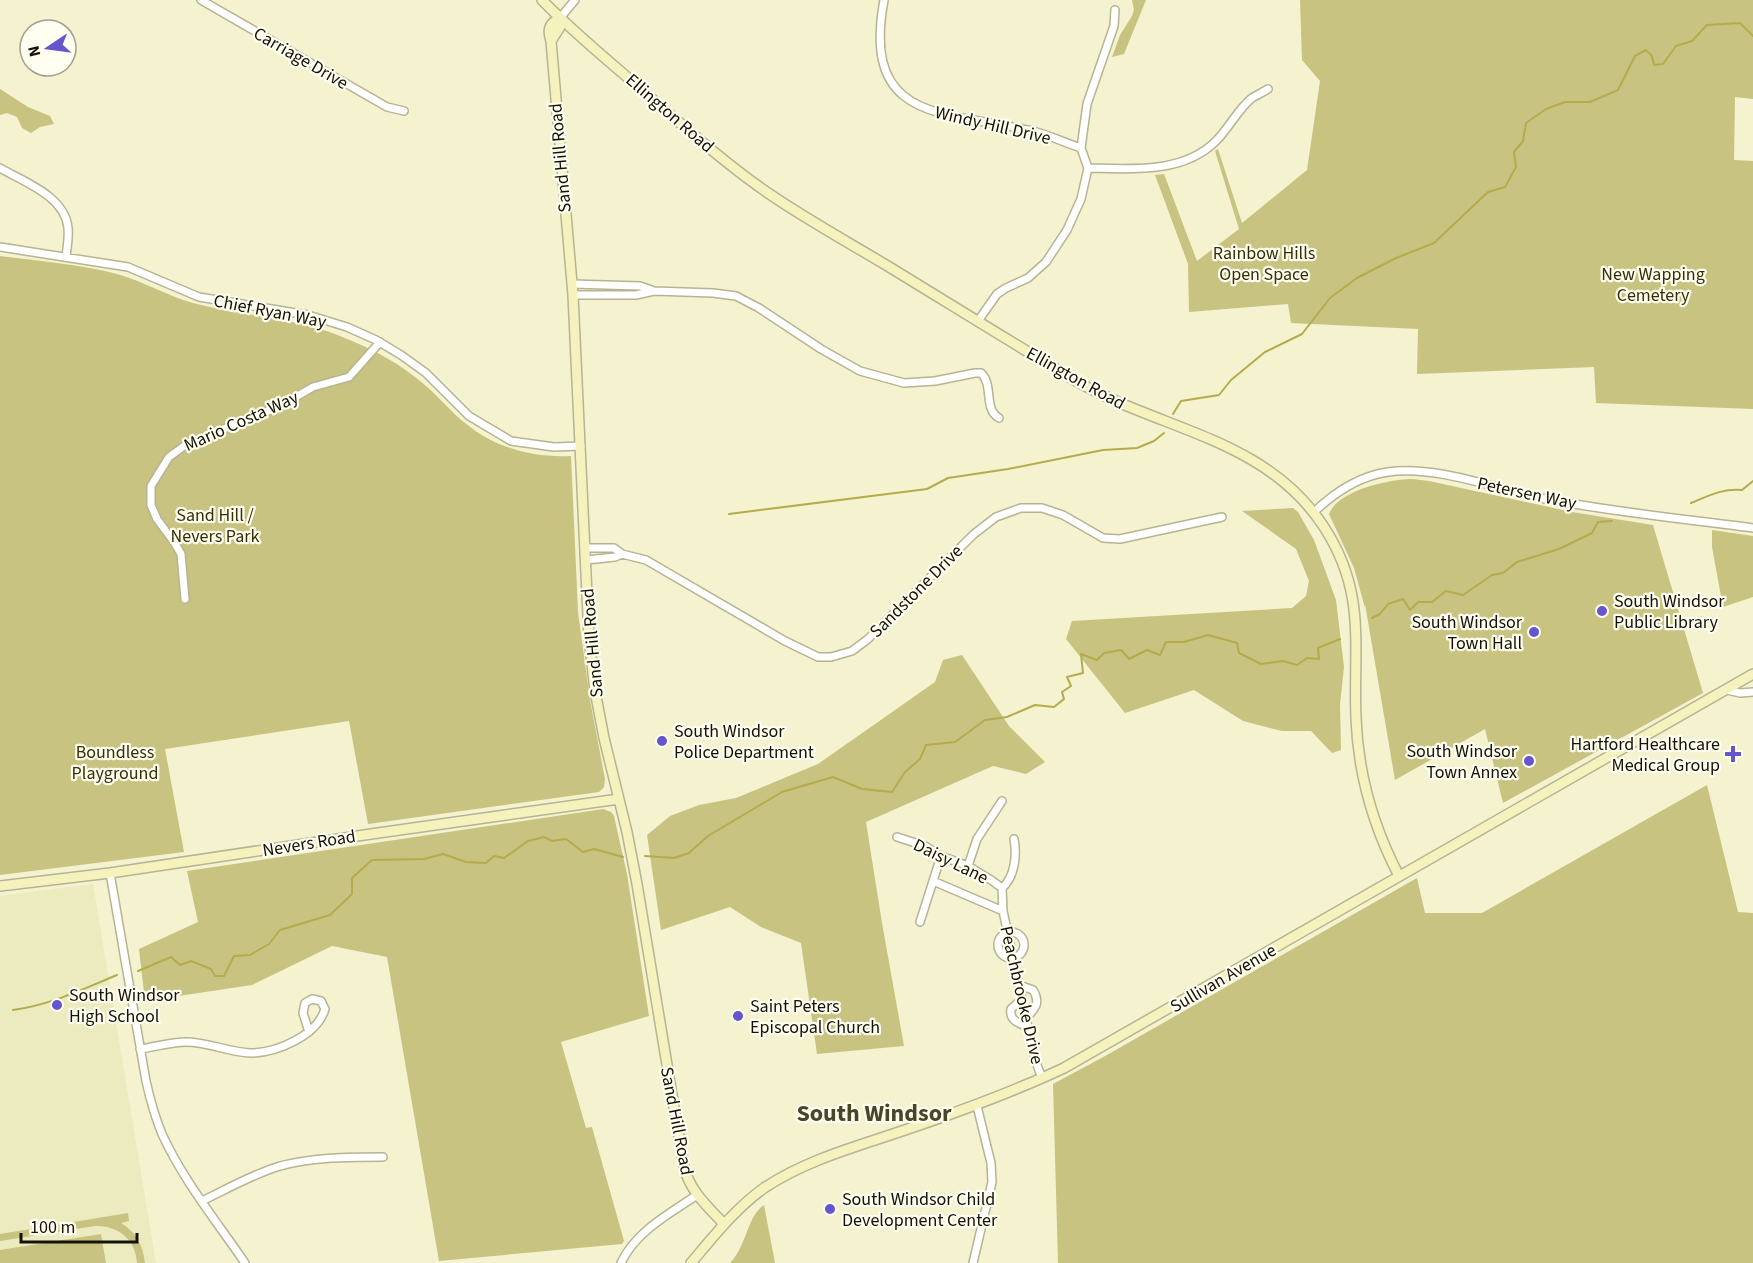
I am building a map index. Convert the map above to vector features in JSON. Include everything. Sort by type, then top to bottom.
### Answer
[{"type":"main road","name":"Ellington Road","points":[[542,0],[696,136],[766,192],[1108,398],[1166,423],[1221,442],[1255,460],[1281,478],[1314,512],[1333,542],[1349,582],[1357,628],[1356,716],[1362,772],[1379,829],[1399,876]]},
{"type":"main road","name":"Sand Hill Road","points":[[560,18],[560,27],[551,41],[573,295],[589,638],[595,691],[637,884],[680,1147],[687,1177],[697,1195],[724,1224]]},
{"type":"main road","name":"Sullivan Avenue","points":[[691,1263],[739,1208],[764,1189],[806,1165],[977,1106],[1042,1078],[1110,1043],[1753,674]]},
{"type":"main road","name":"Nevers Road","points":[[0,886],[110,873],[619,800]]},
{"type":"street","name":"Carriage Drive","points":[[201,0],[387,107],[404,111]]},
{"type":"street","points":[[560,18],[575,0]]},
{"type":"street","name":"Windy Hill Drive","points":[[884,0],[880,33],[881,58],[894,85],[911,102],[935,113],[1035,132],[1081,148]]},
{"type":"street","points":[[978,321],[997,294],[1028,278],[1046,262],[1067,230],[1081,199],[1088,168],[1081,148],[1087,104],[1114,26],[1115,10]]},
{"type":"street","points":[[1088,168],[1135,170],[1164,166],[1191,157],[1214,143],[1251,99],[1268,89]]},
{"type":"street","points":[[0,168],[47,195],[62,207],[69,228],[66,257]]},
{"type":"street","name":"Chief Ryan Way","points":[[0,247],[128,267],[199,297],[308,315],[347,327],[380,342],[426,373],[469,416],[511,441],[554,447],[581,446]]},
{"type":"street","points":[[572,284],[640,286],[654,291]]},
{"type":"street","points":[[573,295],[636,295],[654,291],[736,296],[860,371],[904,383],[922,383],[981,373],[986,380],[991,409],[993,414],[999,418]]},
{"type":"street","name":"Mario Costa Way","points":[[185,599],[181,554],[157,519],[151,505],[151,486],[169,457],[187,444],[280,406],[313,387],[349,377],[380,342]]},
{"type":"street","name":"Petersen Way","points":[[1314,512],[1327,500],[1359,479],[1387,472],[1414,470],[1545,499],[1753,528]]},
{"type":"street","name":"Sandstone Drive","points":[[585,548],[614,548],[622,554],[646,560],[810,654],[818,657],[831,657],[852,651],[868,639],[974,534],[996,517],[1021,508],[1042,508],[1064,515],[1103,538],[1120,539],[1222,517]]},
{"type":"street","name":"Sandstone Drive","points":[[586,560],[615,558],[622,554]]},
{"type":"street","points":[[1727,690],[1740,693],[1753,692]]},
{"type":"street","points":[[968,866],[977,839],[1002,801]]},
{"type":"street","name":"Daisy Lane","points":[[897,837],[925,846],[941,856],[968,866],[1002,888]]},
{"type":"street","points":[[1002,888],[1008,883],[1013,868],[1014,839]]},
{"type":"street","points":[[920,922],[941,856]]},
{"type":"street","points":[[110,873],[140,1049],[150,1096],[163,1135],[202,1201],[246,1263]]},
{"type":"street","name":"Peachbrooke Drive","points":[[933,881],[1003,911]]},
{"type":"street","name":"Peachbrooke Drive","points":[[1002,888],[1003,911],[1036,1065],[1042,1078]]},
{"type":"street","points":[[1008,931],[1022,937],[1024,942],[1024,948],[1014,959],[1000,953],[997,947],[999,939],[1008,931]]},
{"type":"street","points":[[1019,985],[1033,990],[1037,998],[1036,1008],[1026,1018]]},
{"type":"street","points":[[1022,999],[1011,1009],[1011,1015],[1014,1020],[1028,1027]]},
{"type":"street","points":[[140,1049],[185,1042],[249,1053],[272,1050],[299,1039],[309,1032]]},
{"type":"street","points":[[974,1263],[992,1182],[991,1163],[977,1106]]},
{"type":"street","points":[[202,1201],[278,1167],[336,1157],[383,1157]]},
{"type":"street","points":[[621,1263],[626,1251],[636,1240],[697,1195]]},
{"type":"shaded area","name":"South Windsor High School","points":[[93,884],[156,1263],[0,1263],[0,896]]},
{"type":"green space","points":[[1132,0],[1146,0],[1124,54],[1112,57],[1120,35],[1132,16],[1134,10]]},
{"type":"green space","points":[[1300,0],[1753,0],[1753,99],[1735,97],[1734,160],[1753,161],[1753,409],[1596,403],[1594,367],[1417,374],[1418,329],[1291,323],[1288,304],[1189,312],[1188,264],[1155,175],[1164,174],[1197,261],[1239,229],[1215,151],[1218,149],[1242,223],[1307,170],[1320,81],[1302,60]]},
{"type":"green space","points":[[0,89],[28,107],[50,116],[54,124],[40,127],[31,133],[22,128],[17,117],[7,113],[0,115]]},
{"type":"green space","name":"Sand Hill / Nevers Park","points":[[0,256],[103,271],[127,277],[193,303],[304,325],[340,336],[396,363],[426,386],[465,423],[489,439],[529,453],[571,456],[578,612],[590,700],[605,779],[604,787],[599,792],[368,824],[349,721],[165,749],[184,852],[0,875]]},
{"type":"green space","points":[[1413,479],[1572,512],[1653,525],[1703,693],[1503,803],[1485,729],[1395,780],[1365,604],[1365,608],[1354,568],[1329,514],[1334,506],[1353,492],[1391,481]]},
{"type":"green space","points":[[1293,508],[1298,512],[1314,540],[1336,600],[1344,667],[1340,704],[1341,750],[1332,753],[1311,731],[1282,731],[1243,721],[1194,690],[1125,713],[1066,639],[1072,621],[1292,608],[1306,596],[1309,581],[1296,549],[1242,511]]},
{"type":"green space","points":[[1712,530],[1753,536],[1753,597],[1723,607],[1712,547]]},
{"type":"green space","points":[[962,655],[1009,726],[1045,762],[1026,774],[993,766],[866,822],[904,1046],[817,1054],[801,943],[761,927],[730,907],[661,930],[647,835],[670,816],[699,805],[736,798],[818,764],[935,682],[943,660]]},
{"type":"green space","points":[[1707,785],[1738,912],[1753,913],[1753,1263],[1058,1263],[1053,1084],[1417,878],[1425,913],[1482,913]]},
{"type":"green space","points":[[603,809],[614,816],[627,874],[649,1016],[561,1042],[586,1128],[592,1127],[624,1241],[622,1244],[439,1261],[387,957],[332,946],[252,985],[145,1001],[139,949],[198,922],[187,871]]},
{"type":"green space","points":[[764,1205],[775,1263],[730,1263],[736,1256],[754,1216]]},
{"type":"green space","points":[[128,1213],[129,1221],[121,1223],[138,1240],[143,1250],[145,1263],[137,1263],[133,1247],[124,1236],[118,1231],[103,1226],[0,1241],[0,1234]]},
{"type":"green space","points":[[101,1234],[106,1263],[0,1263],[0,1250]]},
{"type":"waterway","points":[[1173,414],[1181,401],[1219,395],[1231,380],[1265,352],[1302,334],[1330,298],[1357,278],[1396,258],[1434,243],[1488,192],[1505,187],[1516,167],[1514,152],[1523,141],[1526,123],[1546,109],[1565,102],[1590,102],[1618,90],[1635,56],[1646,50],[1652,56],[1654,65],[1663,64],[1676,46],[1692,41],[1707,25],[1740,23],[1753,36]]},
{"type":"waterway","points":[[729,514],[927,489],[948,478],[1008,469],[1103,450],[1137,448],[1154,441],[1164,433]]},
{"type":"waterway","points":[[1691,503],[1722,491],[1742,490],[1753,481]]},
{"type":"waterway","points":[[1372,618],[1380,614],[1388,604],[1403,599],[1410,610],[1418,602],[1432,602],[1446,591],[1463,595],[1492,575],[1503,573],[1517,562],[1559,549],[1592,533],[1598,522],[1612,521]]},
{"type":"waterway","points":[[645,856],[674,858],[689,853],[708,836],[782,792],[833,777],[862,789],[892,792],[905,772],[920,759],[926,745],[955,742],[985,720],[1007,717],[1035,705],[1054,707],[1064,699],[1062,692],[1071,686],[1067,677],[1083,673],[1081,654],[1097,660],[1104,653],[1121,650],[1129,659],[1147,650],[1160,655],[1166,642],[1184,642],[1208,635],[1237,643],[1239,653],[1261,664],[1283,661],[1297,665],[1307,658],[1319,659],[1318,648],[1340,639]]},
{"type":"waterway","points":[[138,971],[171,957],[180,965],[191,961],[211,969],[215,976],[224,976],[234,956],[250,955],[269,944],[280,930],[330,915],[352,894],[352,878],[372,860],[424,859],[443,854],[466,862],[486,863],[494,856],[504,858],[528,841],[544,837],[552,841],[566,839],[583,852],[594,849],[623,857]]},
{"type":"waterway","points":[[13,1010],[53,1000],[117,975]]},
{"type":"place","name":"South Windsor Public Library","points":[[1602,611]]},
{"type":"place","name":"South Windsor Town Hall","points":[[1534,632]]},
{"type":"place","name":"South Windsor Police Department","points":[[662,741]]},
{"type":"place","name":"Hartford Healthcare Medical Group","points":[[1733,754]]},
{"type":"place","name":"South Windsor Town Annex","points":[[1529,761]]},
{"type":"place","name":"South Windsor High School","points":[[57,1005]]},
{"type":"place","name":"Saint Peters Episcopal Church","points":[[738,1016]]},
{"type":"place","name":"South Windsor Child Development Center","points":[[830,1209]]},
{"type":"district","name":"South Windsor","points":[[874,1113]]},
{"type":"park label","name":"Rainbow Hills Open Space","points":[[1264,263]]},
{"type":"park label","name":"New Wapping Cemetery","points":[[1653,284]]},
{"type":"park label","name":"Boundless Playground","points":[[115,762]]}]
